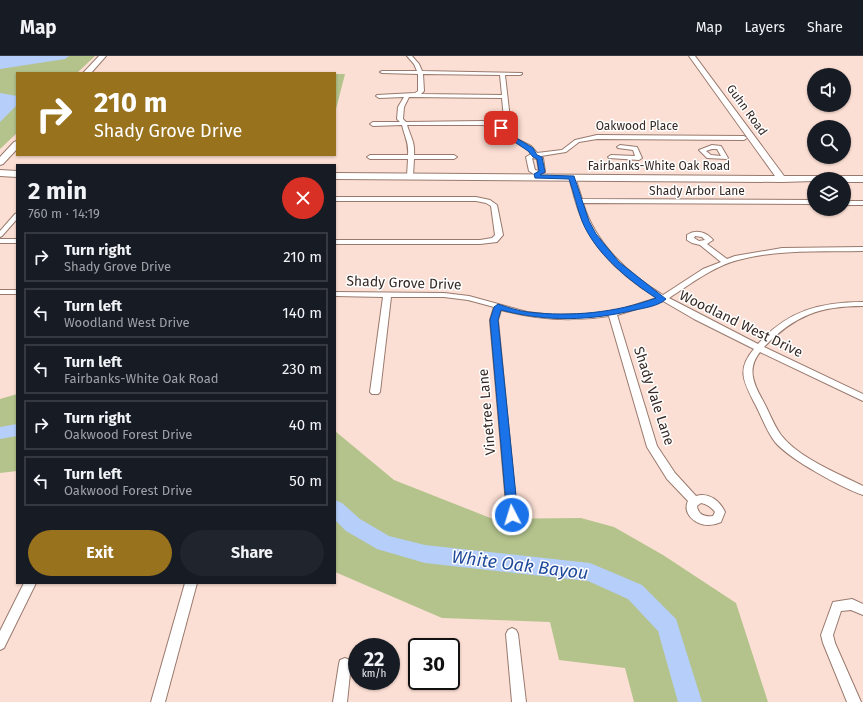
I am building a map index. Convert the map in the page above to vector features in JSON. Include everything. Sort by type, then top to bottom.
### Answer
[{"type":"street","points":[[88,72],[103,56]]},
{"type":"street","points":[[409,56],[416,62],[420,72],[421,91],[416,95]]},
{"type":"street","name":"Guhn Road","points":[[692,56],[782,178]]},
{"type":"street","points":[[381,66],[381,79]]},
{"type":"street","points":[[382,72],[520,74]]},
{"type":"street","points":[[494,125],[503,123],[507,119],[502,74]]},
{"type":"street","points":[[379,96],[416,95],[505,97]]},
{"type":"street","points":[[408,96],[400,112],[400,119],[404,123],[408,137],[412,143],[410,176]]},
{"type":"street","points":[[373,124],[483,123],[494,125],[501,128],[511,137],[530,149],[534,155],[529,157],[532,171],[537,175]]},
{"type":"street","points":[[616,137],[623,158]]},
{"type":"street","name":"Oakwood Place","points":[[534,155],[564,151],[578,141],[590,138],[744,138]]},
{"type":"street","points":[[713,138],[719,147]]},
{"type":"street","points":[[0,162],[16,145]]},
{"type":"street","points":[[611,157],[639,158],[635,148],[620,148]]},
{"type":"street","points":[[370,157],[454,157]]},
{"type":"street","points":[[0,173],[16,174]]},
{"type":"street","name":"Fairbanks-White Oak Road","points":[[336,176],[537,175],[572,177],[863,179]]},
{"type":"street","name":"Woodland West Drive","points":[[572,177],[588,227],[616,264],[631,276],[662,299],[863,398]]},
{"type":"street","points":[[336,199],[476,199],[488,201],[492,203],[495,208],[499,235],[494,240],[480,242],[336,242]]},
{"type":"street","name":"Shady Arbor Lane","points":[[580,201],[807,202]]},
{"type":"street","points":[[851,202],[863,203]]},
{"type":"street","points":[[0,235],[16,216]]},
{"type":"street","points":[[0,241],[16,241]]},
{"type":"street","points":[[702,243],[726,262]]},
{"type":"street","name":"Shady Grove Drive","points":[[336,294],[450,296],[470,298],[526,314],[552,317],[594,316],[642,306],[662,299],[706,272],[726,262],[752,254],[782,250],[863,249]]},
{"type":"street","points":[[0,292],[16,292]]},
{"type":"street","points":[[375,392],[387,294]]},
{"type":"street","points":[[863,304],[836,305],[811,310],[792,319],[759,348],[750,360],[747,372],[748,378],[777,438],[783,445],[803,458],[863,491]]},
{"type":"street","name":"Vinetree Lane","points":[[498,307],[494,320],[512,515]]},
{"type":"street","name":"Shady Vale Lane","points":[[612,313],[652,447],[671,476],[694,501]]},
{"type":"street","points":[[0,644],[30,584]]},
{"type":"street","points":[[158,702],[192,584]]},
{"type":"street","points":[[854,702],[827,635],[838,606],[857,607]]},
{"type":"street","points":[[512,634],[519,702]]},
{"type":"street","points":[[340,702],[345,664]]},
{"type":"green space","points":[[0,56],[95,56],[78,72],[16,72],[16,134],[0,149]]},
{"type":"green space","points":[[336,74],[345,74],[336,109]]},
{"type":"green space","points":[[16,394],[16,471],[0,473],[0,399]]},
{"type":"green space","points":[[336,432],[394,480],[493,519],[581,518],[614,527],[663,555],[736,603],[768,702],[634,702],[625,668],[559,660],[550,622],[442,618],[336,572]]},
{"type":"water","points":[[0,56],[69,56],[65,59],[0,69]]},
{"type":"water","points":[[0,93],[16,96],[16,106],[0,122]]},
{"type":"waterway","name":"White Oak Bayou","points":[[0,433],[16,430]]},
{"type":"waterway","name":"White Oak Bayou","points":[[336,509],[353,525],[384,543],[425,554],[590,572],[635,592],[668,626],[690,702]]},
{"type":"route","points":[[501,128],[511,137],[530,149],[535,156],[540,158],[542,172],[537,174],[537,177],[572,177],[588,227],[593,235],[616,264],[662,299],[623,311],[594,316],[552,317],[526,314],[498,307],[494,320],[512,515]]}]
